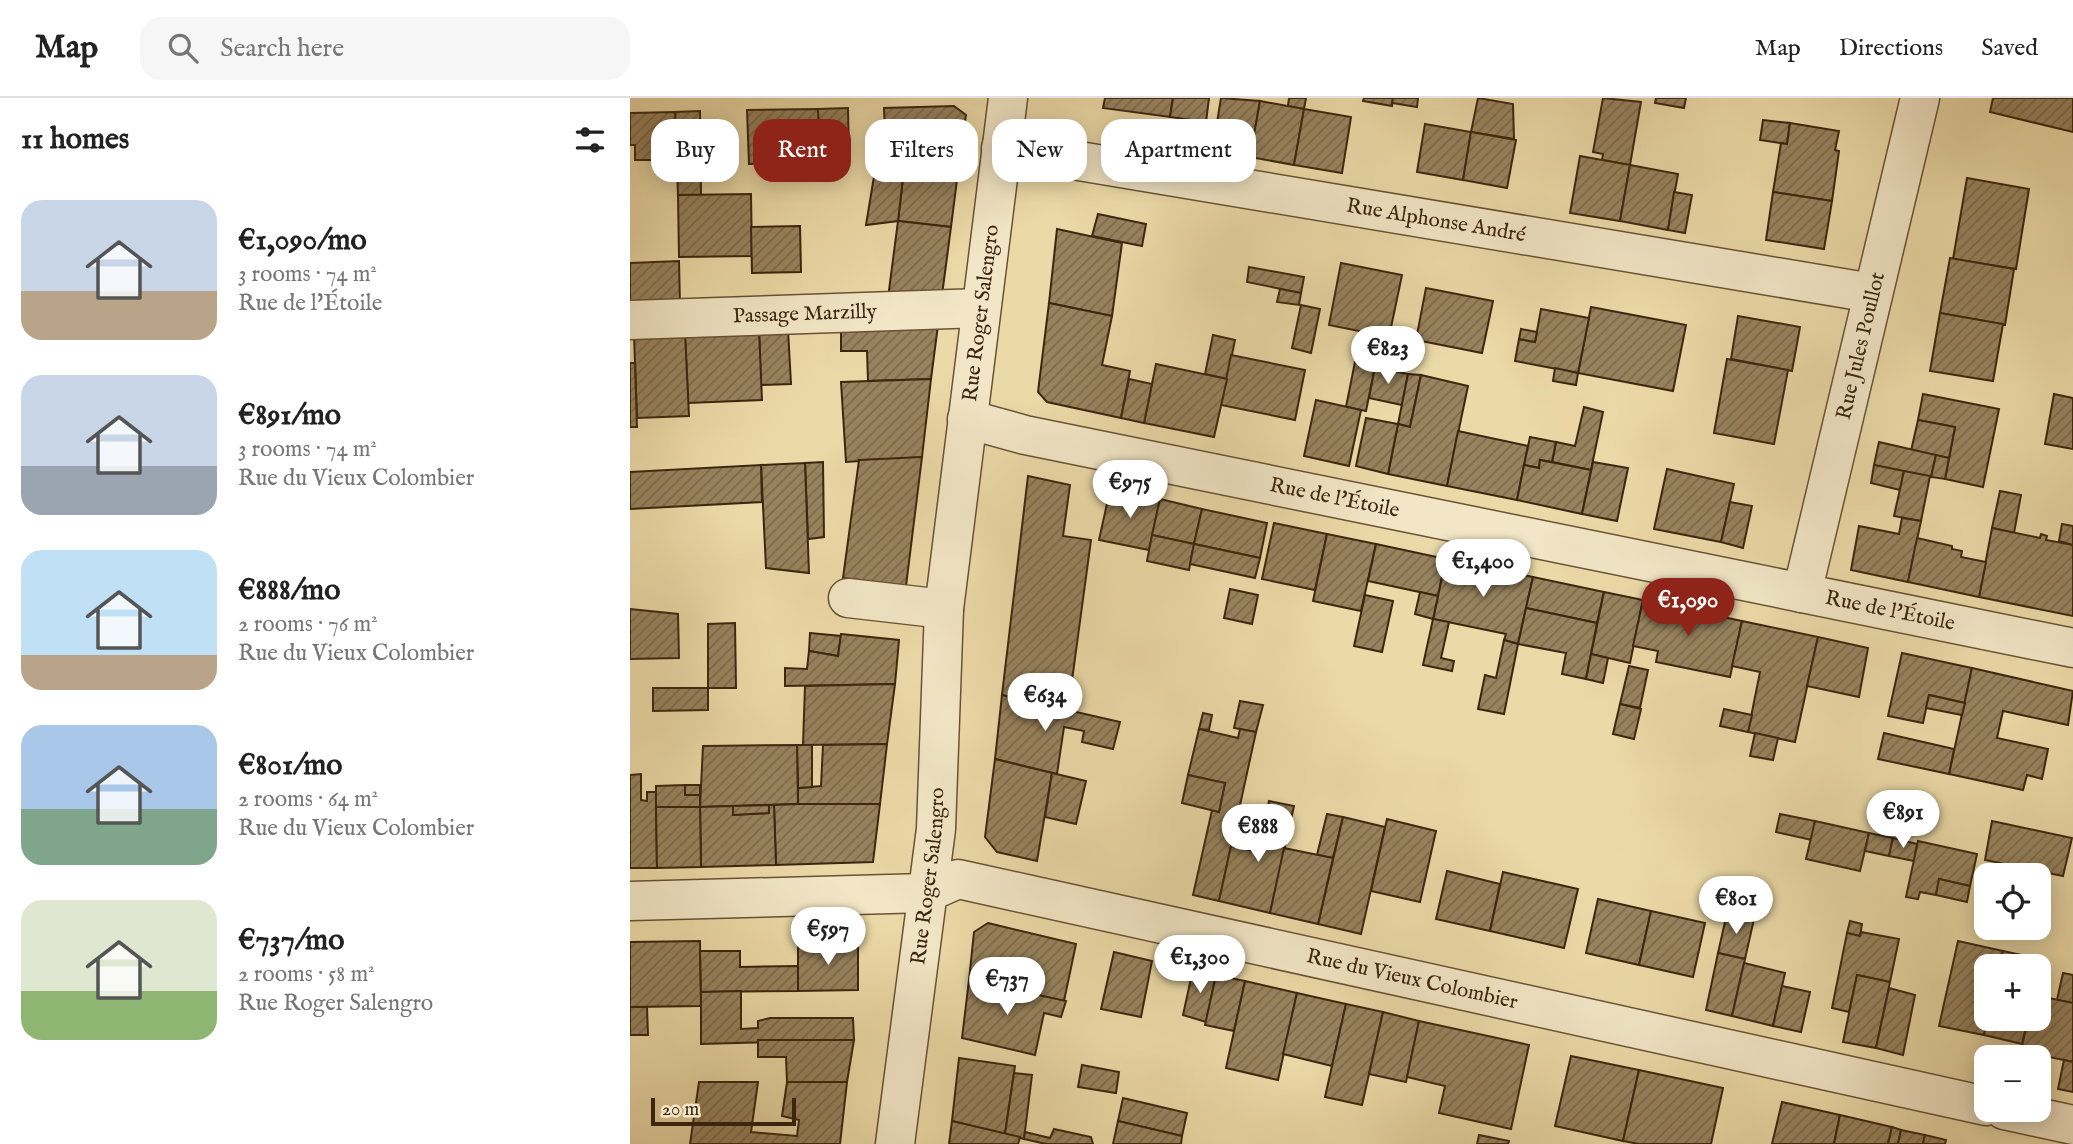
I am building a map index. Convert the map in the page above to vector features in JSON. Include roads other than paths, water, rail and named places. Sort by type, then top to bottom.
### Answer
[{"type":"street","name":"Rue Roger Salengro","points":[[1005,119],[1008,98]]},
{"type":"street","name":"Rue Jules Poullot","points":[[1802,593],[1920,98]]},
{"type":"street","name":"Rue Alphonse André","points":[[1087,162],[1872,292]]},
{"type":"street","name":"Rue Roger Salengro","points":[[895,1144],[936,829],[944,609],[998,182]]},
{"type":"street","name":"Passage Marzilly","points":[[630,320],[981,308]]},
{"type":"street","name":"Rue de l'Étoile","points":[[967,419],[1025,435],[2073,648]]},
{"type":"street","points":[[848,597],[944,609]]},
{"type":"street","name":"Rue du Vieux Colombier","points":[[630,901],[926,893],[958,879],[1974,1102]]},
{"type":"street","points":[[2051,1120],[2073,1125]]}]
